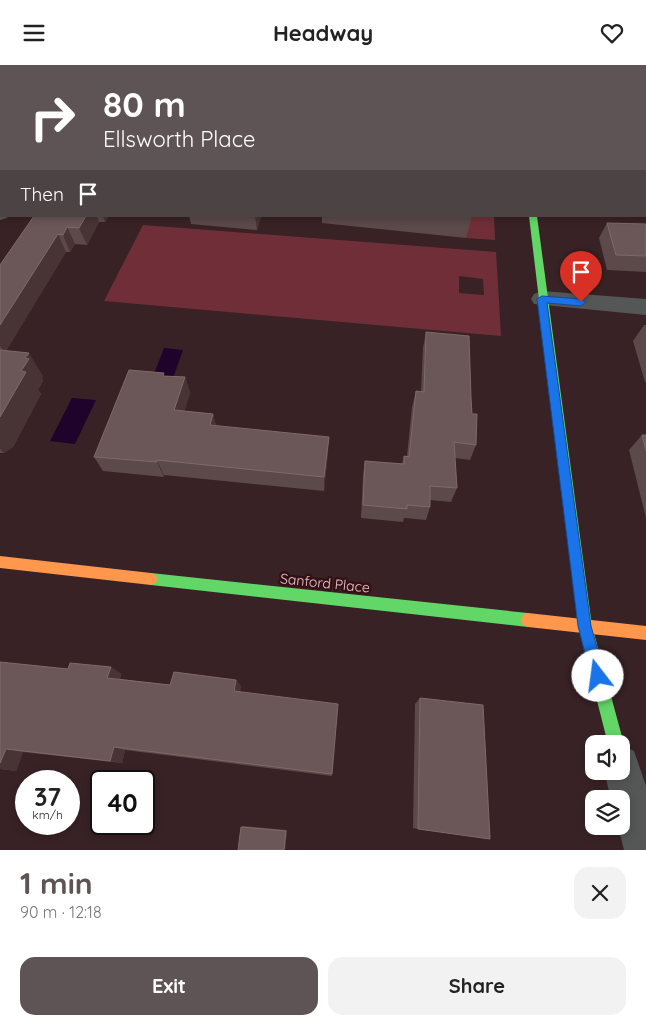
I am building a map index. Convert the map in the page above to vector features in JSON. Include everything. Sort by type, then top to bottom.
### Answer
[{"type":"street","points":[[534,217],[542,299],[584,626],[614,735]]},
{"type":"street","points":[[542,299],[646,307]]},
{"type":"street","name":"Sanford Place","points":[[0,563],[646,633]]},
{"type":"street","points":[[625,780],[644,850]]},
{"type":"shaded area","points":[[465,217],[494,217],[495,240],[466,238]]},
{"type":"shaded area","points":[[143,225],[496,252],[501,336],[104,301]],"holes":[[[459,276],[483,279],[484,295],[459,293]]]},
{"type":"shaded area","points":[[164,348],[183,350],[172,381],[152,379]]},
{"type":"shaded area","points":[[72,398],[96,400],[75,444],[50,441]]},
{"type":"building","points":[[33,217],[85,217],[79,228],[67,227],[63,235],[58,234],[0,325],[0,265]]},
{"type":"building","points":[[607,223],[646,224],[646,256],[616,255]]},
{"type":"building","points":[[426,332],[469,336],[472,414],[477,414],[476,445],[454,442],[457,488],[430,486],[430,507],[407,505],[407,509],[363,505],[365,461],[404,464],[404,456],[409,457],[416,391],[424,392]]},
{"type":"building","points":[[0,350],[29,353],[25,358],[29,359],[21,371],[26,372],[0,417]]},
{"type":"building","points":[[129,370],[164,373],[163,376],[185,377],[174,410],[213,414],[210,425],[329,437],[324,477],[157,460],[157,462],[94,457]]},
{"type":"building","points":[[642,435],[646,435],[646,451]]},
{"type":"building","points":[[0,662],[68,669],[70,663],[111,667],[107,678],[170,685],[174,672],[236,680],[234,691],[338,704],[332,774],[114,747],[110,761],[6,749],[0,763]]},
{"type":"building","points":[[420,698],[483,705],[490,839],[418,829]]},
{"type":"building","points":[[241,827],[286,831],[284,850],[238,850]]},
{"type":"traffic: fast","points":[[533,217],[585,626],[614,735]]},
{"type":"traffic: fast","points":[[151,579],[528,620]]},
{"type":"traffic: slow","points":[[0,562],[151,579]]},
{"type":"traffic: slow","points":[[528,620],[646,633]]},
{"type":"route","points":[[581,302],[542,299],[584,626],[598,676]]}]
